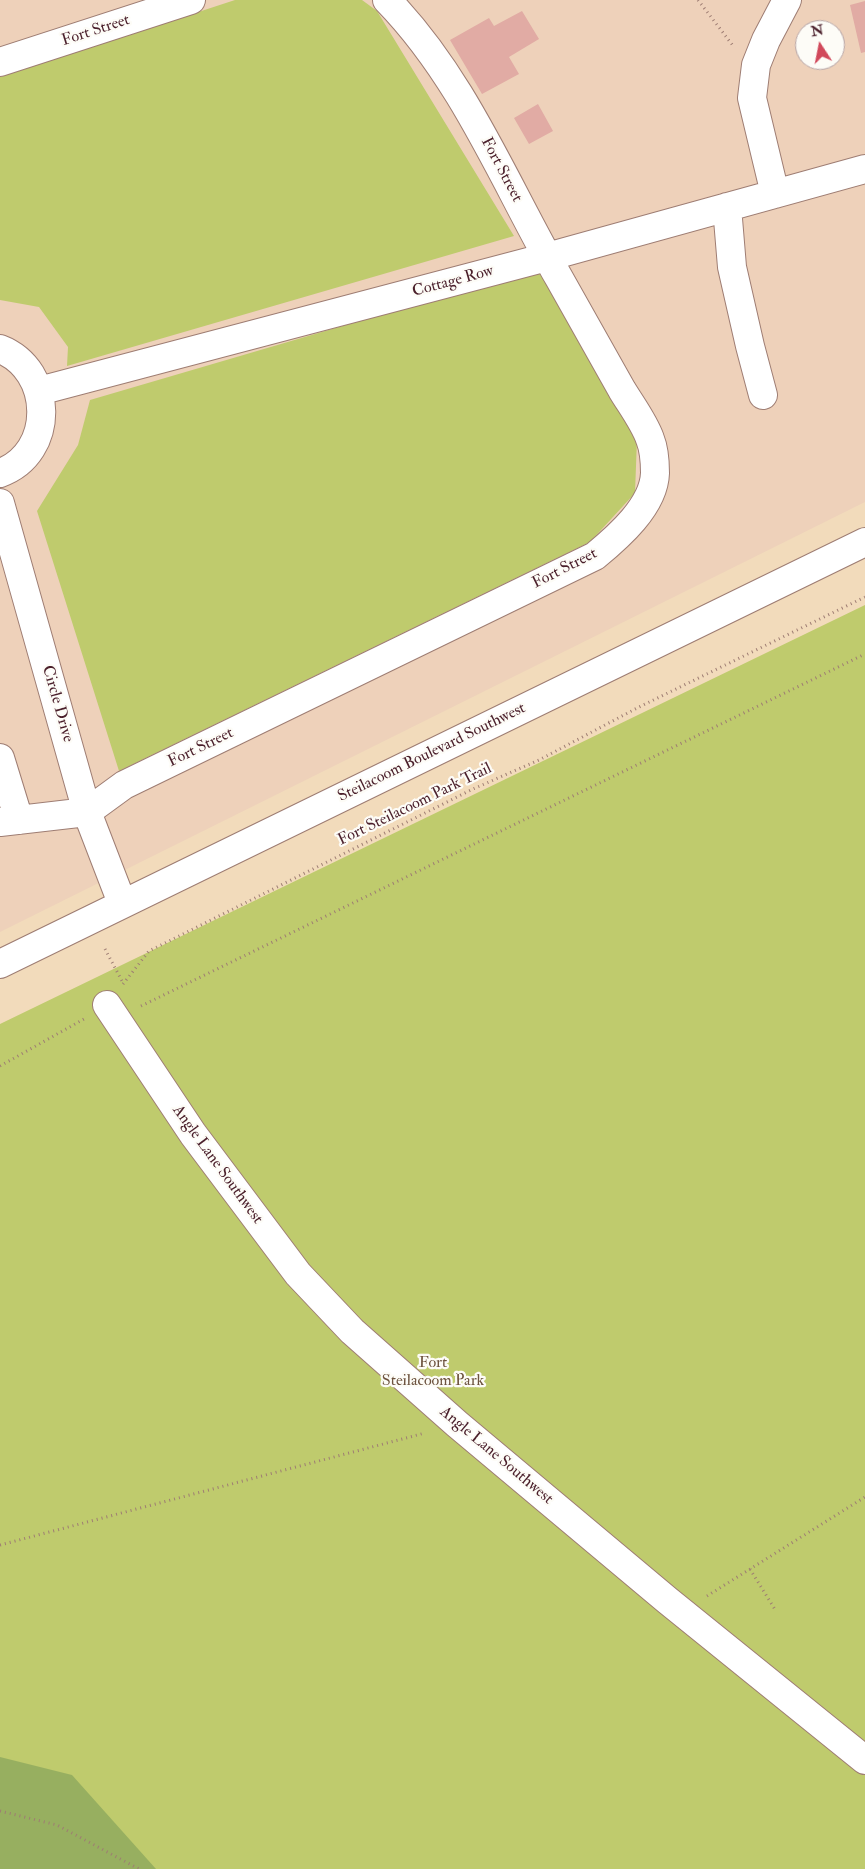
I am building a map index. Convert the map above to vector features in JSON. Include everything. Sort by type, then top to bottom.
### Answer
[{"type":"street","name":"Fort Street","points":[[0,62],[191,0]]},
{"type":"street","name":"Fort Street","points":[[88,812],[124,785],[595,556],[630,524],[651,491],[655,474],[650,439],[547,257],[479,128],[451,82],[387,0]]},
{"type":"street","points":[[775,194],[752,98],[756,65],[766,40],[787,0]]},
{"type":"street","name":"Cottage Row","points":[[39,391],[547,257],[865,169]]},
{"type":"street","points":[[728,207],[732,267],[763,395]]},
{"type":"street","points":[[0,349],[17,359],[27,368],[39,391],[42,415],[31,449],[14,466],[0,473]]},
{"type":"street","name":"Circle Drive","points":[[0,503],[11,582],[88,812],[122,904]]},
{"type":"street","name":"Steilacoom Boulevard Southwest","points":[[0,964],[865,542]]},
{"type":"street","points":[[0,758],[9,821],[88,812]]},
{"type":"street","name":"Angle Lane Southwest","points":[[115,1003],[193,1134],[298,1274],[352,1331],[457,1424],[674,1606],[865,1760]]},
{"type":"path","points":[[698,0],[734,46],[756,65]]},
{"type":"path","name":"Fort Steilacoom Park Trail","points":[[0,1066],[115,1003],[149,951],[464,794],[539,760],[639,707],[865,597]]},
{"type":"path","points":[[105,949],[115,1003],[865,654]]},
{"type":"path","points":[[0,1545],[457,1424]]},
{"type":"path","points":[[674,1606],[750,1569],[865,1497]]},
{"type":"path","points":[[750,1569],[776,1611]]},
{"type":"path","points":[[0,1811],[56,1825],[139,1869]]},
{"type":"shaded area","points":[[0,0],[865,0],[865,502],[0,932]]},
{"type":"green space","points":[[235,0],[362,0],[377,11],[514,236],[67,366],[68,347],[39,307],[0,300],[0,77]]},
{"type":"green space","points":[[540,268],[637,439],[635,493],[590,542],[119,771],[37,511],[78,445],[90,400]]},
{"type":"green space","name":"Fort Steilacoom Park","points":[[865,605],[865,1869],[0,1869],[0,1024]]},
{"type":"green space","points":[[0,1757],[72,1775],[156,1869],[0,1869]]},
{"type":"building","points":[[865,1],[865,52],[861,53],[850,5]]},
{"type":"building","points":[[522,11],[539,39],[509,57],[519,74],[482,94],[450,40],[489,18],[494,26]]},
{"type":"building","points":[[538,104],[553,131],[529,144],[514,118]]}]
